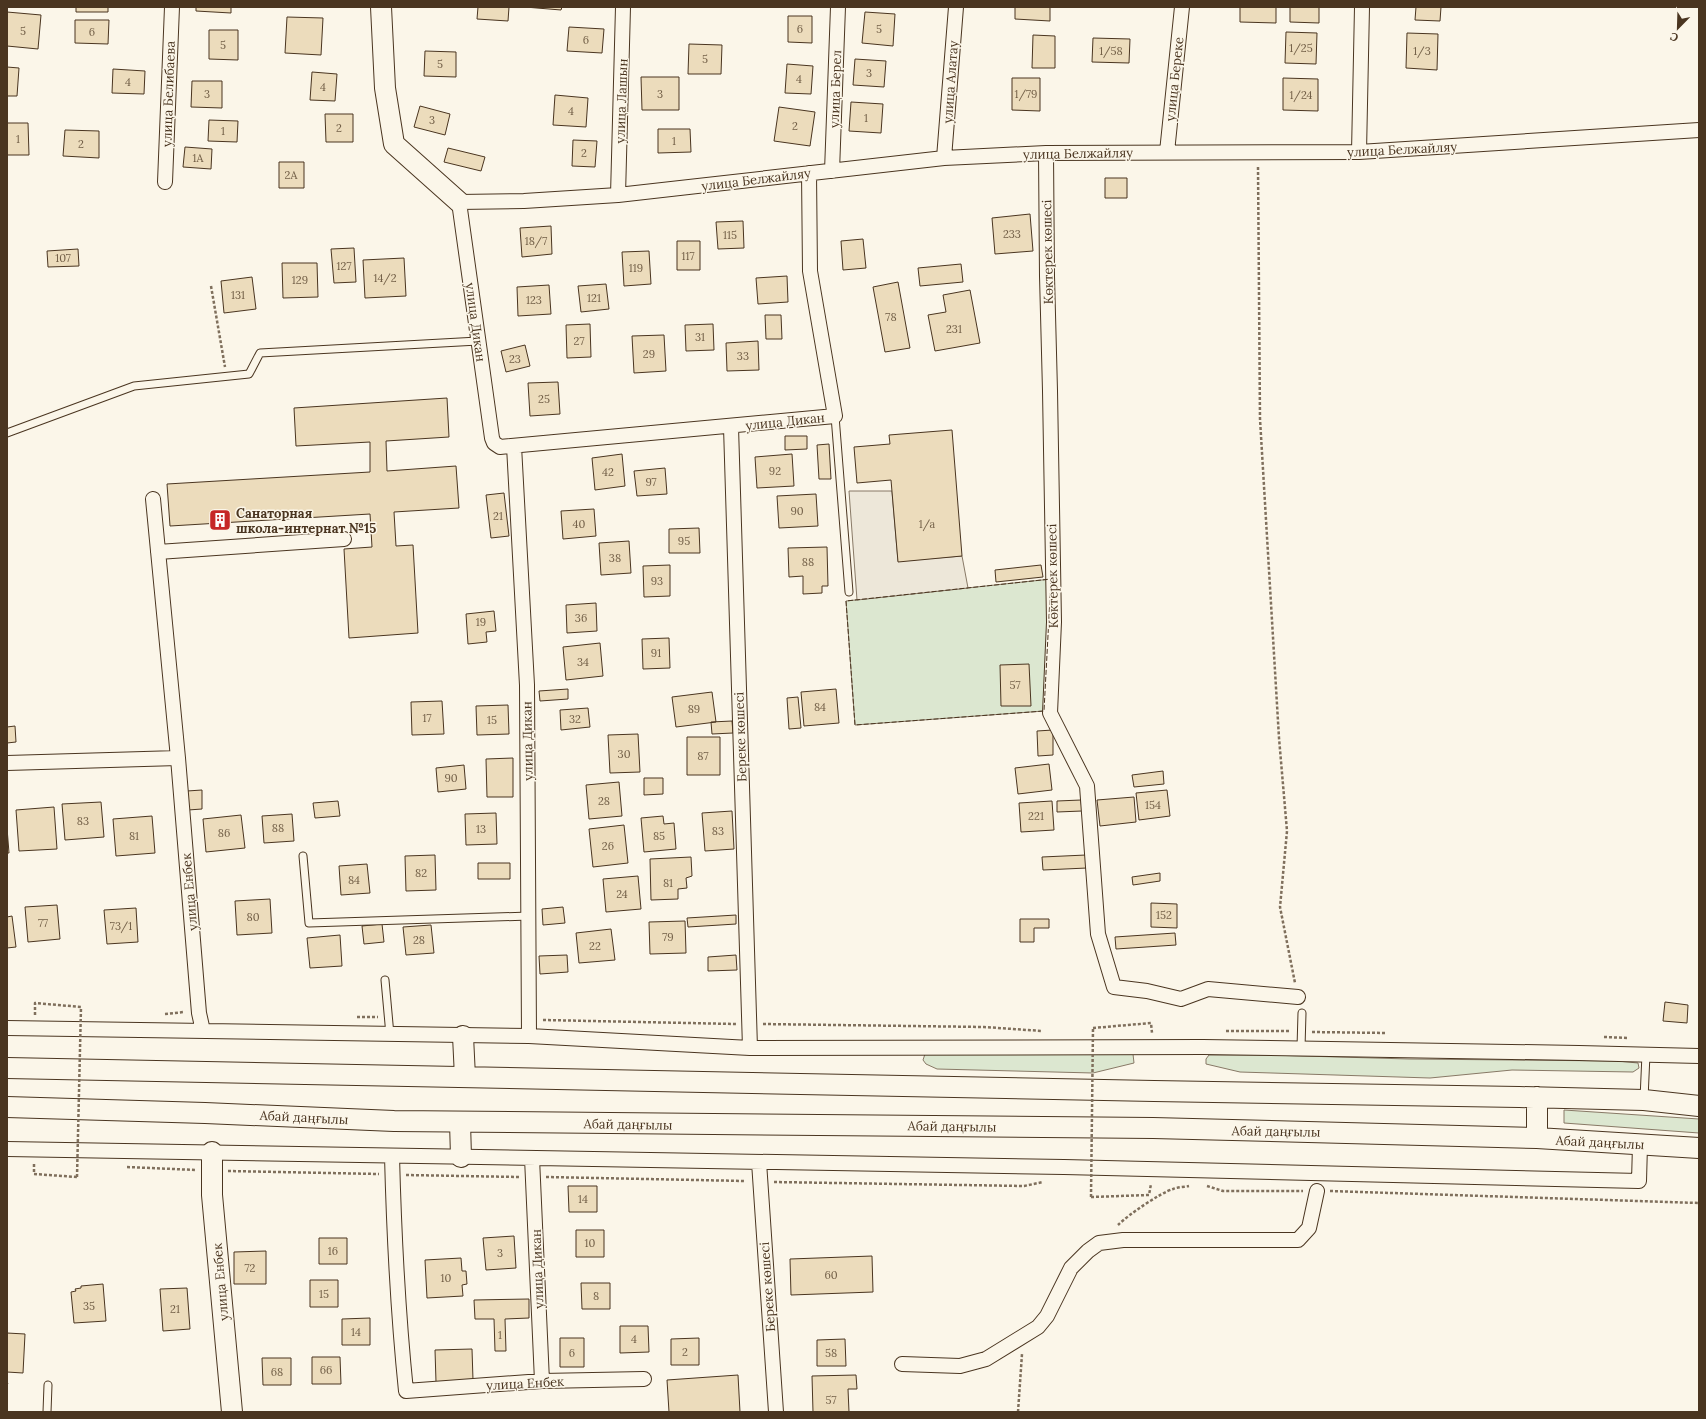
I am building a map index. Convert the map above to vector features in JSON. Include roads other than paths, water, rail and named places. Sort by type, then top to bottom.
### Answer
[{"type":"main road","points":[[381,7],[385,88],[394,144],[459,202]]},
{"type":"main road","points":[[463,1036],[465,1076]]},
{"type":"main road","points":[[7,1068],[1154,1091],[1537,1097],[1644,1100],[1699,1106]]},
{"type":"main road","points":[[1536,1138],[1537,1097]]},
{"type":"main road","name":"Абай даңғылы","points":[[7,1107],[394,1121],[1153,1128],[1536,1138],[1699,1148]]},
{"type":"main road","points":[[460,1122],[461,1157]]},
{"type":"main road","name":"улица Енбек","points":[[212,1161],[212,1195],[232,1412]]},
{"type":"street","name":"улица Белибаева","points":[[165,182],[172,7]]},
{"type":"street","name":"улица Лашын","points":[[618,195],[623,7]]},
{"type":"street","name":"улица Берел","points":[[832,171],[838,7]]},
{"type":"street","name":"улица Алатау","points":[[944,158],[956,7]]},
{"type":"street","name":"улица Береке","points":[[1167,152],[1182,7]]},
{"type":"street","points":[[1359,152],[1362,7]]},
{"type":"street","name":"улица Белжайляу","points":[[459,202],[524,201],[618,195],[944,158],[1046,153],[1359,152],[1699,130]]},
{"type":"street","name":"Көктерек көшесі","points":[[1046,153],[1046,276],[1050,391],[1054,622],[1050,713],[1087,786],[1098,934],[1103,956],[1114,987],[1147,991],[1181,999],[1208,989],[1298,997]]},
{"type":"street","name":"улица Дикан","points":[[459,202],[492,438],[494,443],[500,447],[514,446],[731,427],[835,416],[810,271],[808,173]]},
{"type":"street","name":"Береке көшесі","points":[[731,427],[750,1048]]},
{"type":"street","name":"улица Дикан","points":[[514,446],[527,685],[529,1036]]},
{"type":"street","name":"улица Енбек","points":[[153,499],[178,755],[199,1013],[203,1031]]},
{"type":"street","points":[[158,552],[344,539]]},
{"type":"street","points":[[7,763],[178,755]]},
{"type":"street","points":[[7,1028],[529,1036],[750,1048],[1301,1048],[1699,1056]]},
{"type":"street","points":[[7,1149],[212,1161],[392,1156],[1064,1167],[1640,1181],[1640,1144]]},
{"type":"street","name":"улица Енбек","points":[[392,1156],[393,1218],[399,1318],[406,1391],[542,1381],[644,1379]]},
{"type":"street","name":"улица Дикан","points":[[532,1158],[542,1381]]},
{"type":"street","name":"Береке көшесі","points":[[759,1162],[776,1412]]},
{"type":"street","points":[[902,1364],[960,1366],[986,1359],[1027,1334],[1038,1327],[1047,1316],[1071,1268],[1088,1251],[1099,1243],[1123,1240],[1298,1240],[1309,1228],[1317,1191]]},
{"type":"lane","points":[[7,433],[134,386],[226,375],[249,374],[260,353],[478,341]]},
{"type":"lane","points":[[835,416],[849,592]]},
{"type":"lane","points":[[303,856],[309,923],[529,916]]},
{"type":"lane","points":[[386,980],[390,1035]]},
{"type":"lane","points":[[1301,1048],[1302,1013]]},
{"type":"lane","points":[[1644,1100],[1646,1054]]},
{"type":"lane","points":[[46,1412],[48,1385]]},
{"type":"place","name":"Санаторная школа-интернат №15","points":[[220,520]]}]
